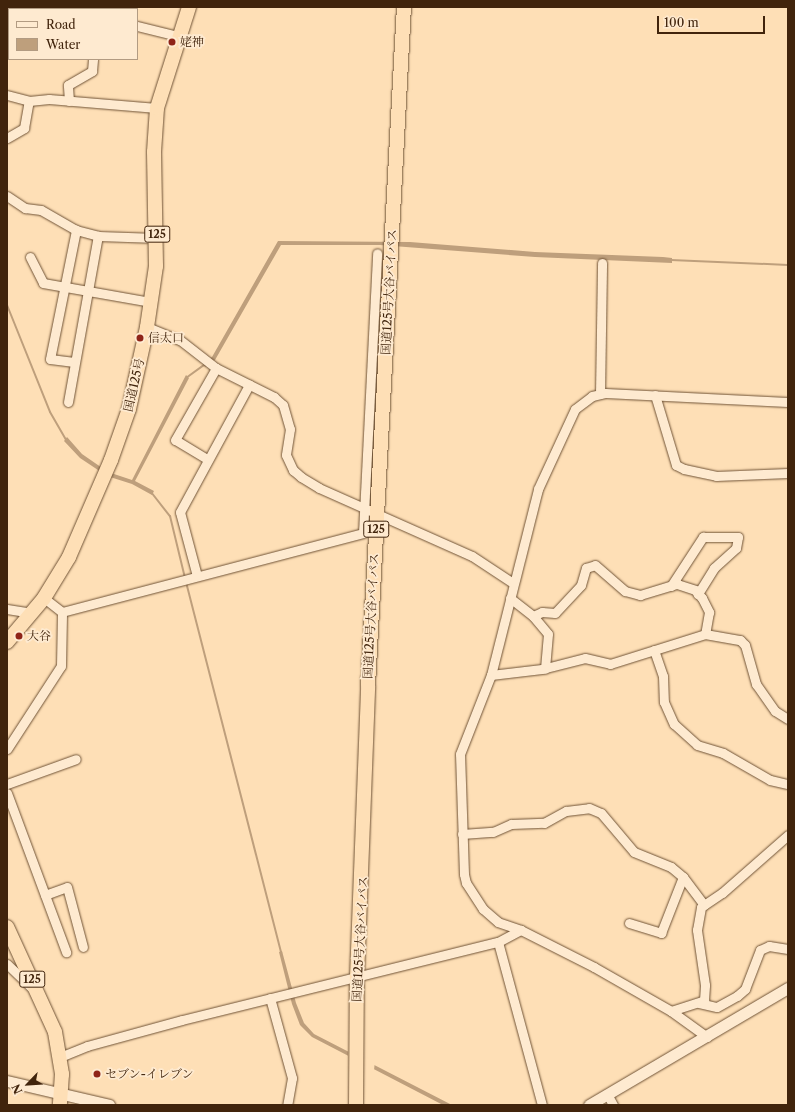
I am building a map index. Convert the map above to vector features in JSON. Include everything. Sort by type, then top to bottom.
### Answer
[{"type":"highway","name":"国道125号","points":[[7,642],[44,598],[69,557],[104,478],[129,409],[147,327],[157,238],[154,152],[157,108],[178,36],[189,7]]},
{"type":"highway","name":"国道125号大谷バイパス","points":[[356,1105],[357,977],[370,510],[404,7]]},
{"type":"highway","name":"125","points":[[7,927],[40,995],[55,1032],[60,1057],[61,1100]]},
{"type":"street","points":[[138,26],[178,36]]},
{"type":"street","points":[[69,101],[68,85],[92,71],[93,60]]},
{"type":"street","points":[[7,95],[29,101],[69,101],[157,108]]},
{"type":"street","points":[[7,138],[24,128],[29,101]]},
{"type":"street","points":[[7,196],[25,208],[41,210],[76,230],[98,236],[157,238]]},
{"type":"street","points":[[74,362],[50,359],[76,230]]},
{"type":"street","points":[[68,402],[87,290],[98,236]]},
{"type":"street","points":[[62,612],[363,533],[370,510],[377,253]]},
{"type":"street","points":[[30,257],[43,283],[151,302]]},
{"type":"street","points":[[600,394],[602,263]]},
{"type":"street","points":[[147,327],[180,340],[216,368],[274,397],[283,405],[290,429],[286,455],[293,470],[319,488],[472,556],[513,583]]},
{"type":"street","points":[[207,459],[175,440],[216,368]]},
{"type":"street","points":[[195,576],[180,512],[207,459],[249,385]]},
{"type":"street","points":[[707,1037],[671,1011],[594,967],[521,930],[498,922],[476,900],[464,874],[460,754],[491,675],[513,583],[538,489],[568,421],[575,410],[592,396],[600,394],[655,395],[788,402]]},
{"type":"street","points":[[655,395],[676,465],[684,469],[716,476],[788,473]]},
{"type":"street","points":[[671,586],[703,537],[738,537],[736,548],[714,568],[698,594]]},
{"type":"street","points":[[534,616],[542,612],[555,613],[561,609],[581,585],[586,568],[596,565],[625,591],[640,595],[678,584],[686,586],[698,594],[708,612],[705,634]]},
{"type":"street","points":[[44,598],[62,612]]},
{"type":"street","points":[[510,598],[534,616],[548,634],[544,668]]},
{"type":"street","points":[[7,609],[31,614]]},
{"type":"street","points":[[7,749],[61,666],[62,612]]},
{"type":"street","points":[[491,675],[544,668],[585,658],[610,664],[705,634],[740,640],[745,645],[756,684],[774,711],[788,719]]},
{"type":"street","points":[[654,650],[663,676],[664,702],[674,724],[698,745],[723,753],[770,780],[788,784]]},
{"type":"street","points":[[7,784],[76,760]]},
{"type":"street","points":[[7,793],[66,952]]},
{"type":"street","points":[[462,834],[493,832],[511,824],[544,823],[566,811],[589,808],[601,813],[634,852],[671,867],[683,877],[704,905]]},
{"type":"street","points":[[671,1011],[699,1003],[704,1000],[705,985],[697,930],[704,905],[722,893],[788,835]]},
{"type":"street","points":[[629,923],[661,933],[683,877]]},
{"type":"street","points":[[45,895],[68,887],[83,947]]},
{"type":"street","points":[[60,1057],[87,1046],[285,994],[498,942],[521,930]]},
{"type":"street","points":[[498,942],[542,1105]]},
{"type":"street","points":[[699,1003],[717,1007],[737,996],[745,988],[760,950],[769,946],[788,949]]},
{"type":"street","points":[[7,964],[40,995]]},
{"type":"street","points":[[589,1105],[788,988]]},
{"type":"street","points":[[270,998],[292,1078],[288,1105]]},
{"type":"street","points":[[7,1081],[61,1100],[109,1105]]},
{"type":"street","points":[[607,1094],[613,1105]]},
{"type":"water","points":[[278,241],[410,242],[535,252],[663,257],[672,258],[672,263],[535,257],[380,245],[281,245],[215,360],[205,367],[203,363],[212,357]]},
{"type":"water","points":[[186,375],[189,378],[135,481],[154,491],[152,495],[132,484],[107,476],[80,458],[64,441],[67,437],[82,454],[108,472],[132,480]]},
{"type":"water","points":[[282,951],[296,1003],[304,1023],[314,1034],[452,1105],[443,1105],[312,1037],[300,1025],[292,1004],[279,952]]},
{"type":"pier","points":[[348,1048],[375,1061],[374,1070],[348,1057]]},
{"type":"waterway","points":[[671,260],[788,265]]},
{"type":"waterway","points":[[7,305],[50,412],[67,441]]},
{"type":"waterway","points":[[186,378],[205,364]]},
{"type":"waterway","points":[[151,492],[170,516],[185,578]]},
{"type":"waterway","points":[[186,582],[281,953]]},
{"type":"place","name":"姥神","points":[[172,42]]},
{"type":"place","name":"信太口","points":[[140,338]]},
{"type":"place","name":"大谷","points":[[19,636]]},
{"type":"place","name":"セブン-イレブン","points":[[97,1074]]}]
